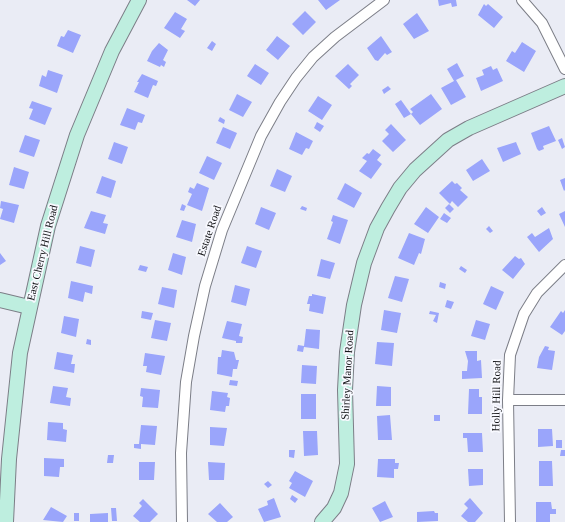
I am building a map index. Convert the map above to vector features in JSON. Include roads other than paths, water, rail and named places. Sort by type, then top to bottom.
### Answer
[{"type":"street","name":"East Cherry Hill Road","points":[[6,522],[9,458],[20,353],[29,306],[48,226],[77,135],[112,51],[139,0]]},
{"type":"street","name":"Estate Road","points":[[182,522],[181,453],[186,382],[205,286],[222,230],[262,136],[280,102],[296,78],[313,57],[334,37],[384,0]]},
{"type":"street","points":[[522,0],[542,23],[565,69]]},
{"type":"street","name":"Shirley Manor Road","points":[[323,522],[334,508],[341,493],[347,464],[345,390],[347,352],[354,305],[364,263],[377,228],[388,208],[400,188],[415,170],[448,140],[468,128],[565,86]]},
{"type":"street","name":"Holly Hill Road","points":[[510,522],[508,400],[510,355],[524,314],[537,293],[565,265]]},
{"type":"street","points":[[0,300],[29,306]]},
{"type":"street","points":[[508,400],[565,400]]}]
